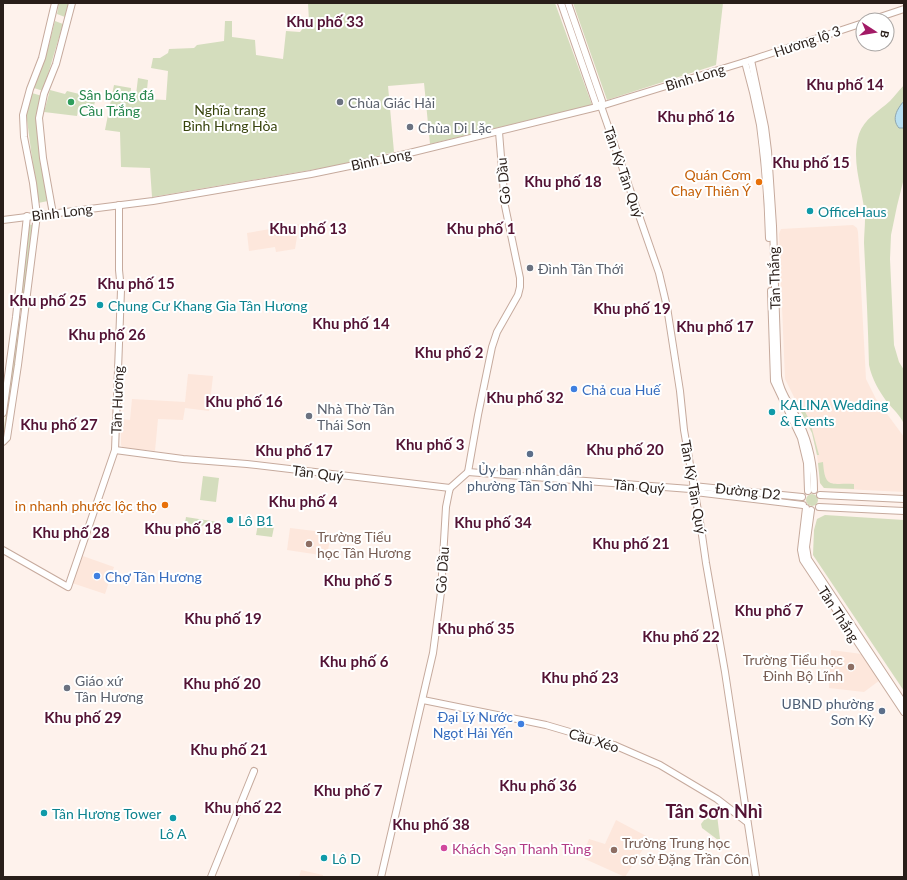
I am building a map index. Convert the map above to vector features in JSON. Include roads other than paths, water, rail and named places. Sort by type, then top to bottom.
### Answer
[{"type":"street","points":[[3,442],[7,438],[18,365],[37,215],[33,183],[24,137],[23,116],[30,89],[42,58],[55,3]]},
{"type":"street","points":[[53,214],[43,158],[39,118],[42,101],[56,64],[72,3]]},
{"type":"street","name":"Tân Kỳ Tân Quý","points":[[560,3],[596,104],[601,106]]},
{"type":"street","name":"Tân Kỳ Tân Quý","points":[[568,3],[602,101],[601,106],[659,273],[666,300],[693,489],[698,505],[756,877]]},
{"type":"street","name":"Hương lộ 3","points":[[748,61],[855,26]]},
{"type":"street","name":"Bình Long","points":[[3,220],[153,201],[311,174],[393,157],[601,106],[748,61]]},
{"type":"street","name":"Tân Thắng","points":[[748,61],[765,127],[778,376],[780,385],[801,425],[807,442],[812,462],[811,491]]},
{"type":"street","name":"Gò Dầu","points":[[468,472],[492,347],[497,332],[516,299],[520,287],[520,278],[505,206],[499,132]]},
{"type":"street","name":"Tân Hương","points":[[3,550],[68,587],[115,450],[120,310],[120,205]]},
{"type":"street","points":[[3,414],[16,317],[27,216]]},
{"type":"street","name":"Tân Quý","points":[[115,450],[183,459],[247,464],[450,488]]},
{"type":"street","points":[[450,488],[468,472]]},
{"type":"street","name":"Tân Quý","points":[[468,472],[693,489]]},
{"type":"street","points":[[692,476],[702,486]]},
{"type":"street","name":"Đường D2","points":[[693,489],[702,486],[802,497]]},
{"type":"street","name":"Gò Dầu","points":[[381,877],[433,653],[441,592],[447,503],[450,488]]},
{"type":"street","name":"Đường D2","points":[[693,489],[710,494],[807,508]]},
{"type":"street","points":[[904,500],[820,495],[811,491],[802,497],[807,508],[819,507],[904,511]]},
{"type":"street","points":[[698,505],[701,499],[710,494]]},
{"type":"street","points":[[819,507],[821,501],[820,495]]},
{"type":"street","name":"Tân Thắng","points":[[807,508],[806,547],[808,559],[904,704]]},
{"type":"street","name":"Tân Thắng","points":[[807,508],[801,550],[803,560],[904,712]]},
{"type":"street","name":"Cầu Xéo","points":[[423,700],[546,725],[614,745],[660,765],[717,799],[747,822]]},
{"type":"street","points":[[211,877],[254,772]]},
{"type":"water","points":[[904,101],[904,128],[899,128],[895,118],[899,107]]},
{"type":"place","name":"Sân bóng đá Cầu Trắng","points":[[71,102]]},
{"type":"place","name":"Chùa Giác Hải","points":[[340,102]]},
{"type":"place","name":"Chùa Di Lặc","points":[[410,127]]},
{"type":"place","name":"Quán Cơm Chay Thiên Ý","points":[[759,182]]},
{"type":"place","name":"OfficeHaus","points":[[810,211]]},
{"type":"place","name":"Đình Tân Thới","points":[[530,268]]},
{"type":"place","name":"Chung Cư Khang Gia Tân Hương","points":[[100,305]]},
{"type":"place","name":"Chả cua Huế","points":[[574,389]]},
{"type":"place","name":"KALINA Wedding & Events","points":[[772,412]]},
{"type":"place","name":"Nhà Thờ Tân Thái Sơn","points":[[309,416]]},
{"type":"place","name":"Ủy ban nhân dân phường Tân Sơn Nhì","points":[[530,454]]},
{"type":"place","name":"in nhanh phước lộc thọ","points":[[165,505]]},
{"type":"place","name":"Lô B1","points":[[230,520]]},
{"type":"place","name":"Trường Tiểu học Tân Hương","points":[[309,544]]},
{"type":"place","name":"Chợ Tân Hương","points":[[97,576]]},
{"type":"place","name":"Trường Tiểu học Đinh Bộ Lĩnh","points":[[851,667]]},
{"type":"place","name":"Giáo xứ Tân Hương","points":[[67,688]]},
{"type":"place","name":"UBND phường Sơn Kỳ","points":[[882,711]]},
{"type":"place","name":"Đại Lý Nước Ngọt Hải Yến","points":[[521,724]]},
{"type":"place","name":"Tân Hương Tower","points":[[44,813]]},
{"type":"place","name":"Lô A","points":[[173,818]]},
{"type":"place","name":"Khách Sạn Thanh Tùng","points":[[444,848]]},
{"type":"place","name":"Trường Trung học cơ sở Đặng Trần Côn","points":[[614,850]]},
{"type":"place","name":"Lô D","points":[[324,858]]},
{"type":"district","name":"Khu phố 33","points":[[325,21]]},
{"type":"district","name":"Khu phố 14","points":[[845,84]]},
{"type":"district","name":"Khu phố 16","points":[[696,116]]},
{"type":"district","name":"Khu phố 15","points":[[811,162]]},
{"type":"district","name":"Khu phố 18","points":[[563,181]]},
{"type":"district","name":"Khu phố 13","points":[[308,228]]},
{"type":"district","name":"Khu phố 1","points":[[481,228]]},
{"type":"district","name":"Khu phố 15","points":[[136,283]]},
{"type":"district","name":"Khu phố 25","points":[[48,300]]},
{"type":"district","name":"Khu phố 19","points":[[632,308]]},
{"type":"district","name":"Khu phố 14","points":[[351,323]]},
{"type":"district","name":"Khu phố 17","points":[[715,326]]},
{"type":"district","name":"Khu phố 26","points":[[107,334]]},
{"type":"district","name":"Khu phố 2","points":[[449,352]]},
{"type":"district","name":"Khu phố 32","points":[[525,397]]},
{"type":"district","name":"Khu phố 16","points":[[244,401]]},
{"type":"district","name":"Khu phố 27","points":[[59,424]]},
{"type":"district","name":"Khu phố 3","points":[[430,444]]},
{"type":"district","name":"Khu phố 20","points":[[625,449]]},
{"type":"district","name":"Khu phố 17","points":[[294,450]]},
{"type":"district","name":"Khu phố 4","points":[[303,501]]},
{"type":"district","name":"Khu phố 34","points":[[493,522]]},
{"type":"district","name":"Khu phố 18","points":[[183,528]]},
{"type":"district","name":"Khu phố 28","points":[[71,532]]},
{"type":"district","name":"Khu phố 21","points":[[631,543]]},
{"type":"district","name":"Khu phố 5","points":[[358,580]]},
{"type":"district","name":"Khu phố 7","points":[[769,610]]},
{"type":"district","name":"Khu phố 19","points":[[223,618]]},
{"type":"district","name":"Khu phố 35","points":[[476,628]]},
{"type":"district","name":"Khu phố 22","points":[[681,636]]},
{"type":"district","name":"Khu phố 6","points":[[354,661]]},
{"type":"district","name":"Khu phố 23","points":[[580,677]]},
{"type":"district","name":"Khu phố 20","points":[[222,683]]},
{"type":"district","name":"Khu phố 29","points":[[83,717]]},
{"type":"district","name":"Khu phố 21","points":[[229,749]]},
{"type":"district","name":"Khu phố 36","points":[[538,785]]},
{"type":"district","name":"Khu phố 7","points":[[348,790]]},
{"type":"district","name":"Khu phố 22","points":[[243,807]]},
{"type":"district","name":"Tân Sơn Nhì","points":[[714,811]]},
{"type":"district","name":"Khu phố 38","points":[[431,824]]},
{"type":"park label","name":"Nghĩa trang Bình Hưng Hòa","points":[[230,118]]}]
